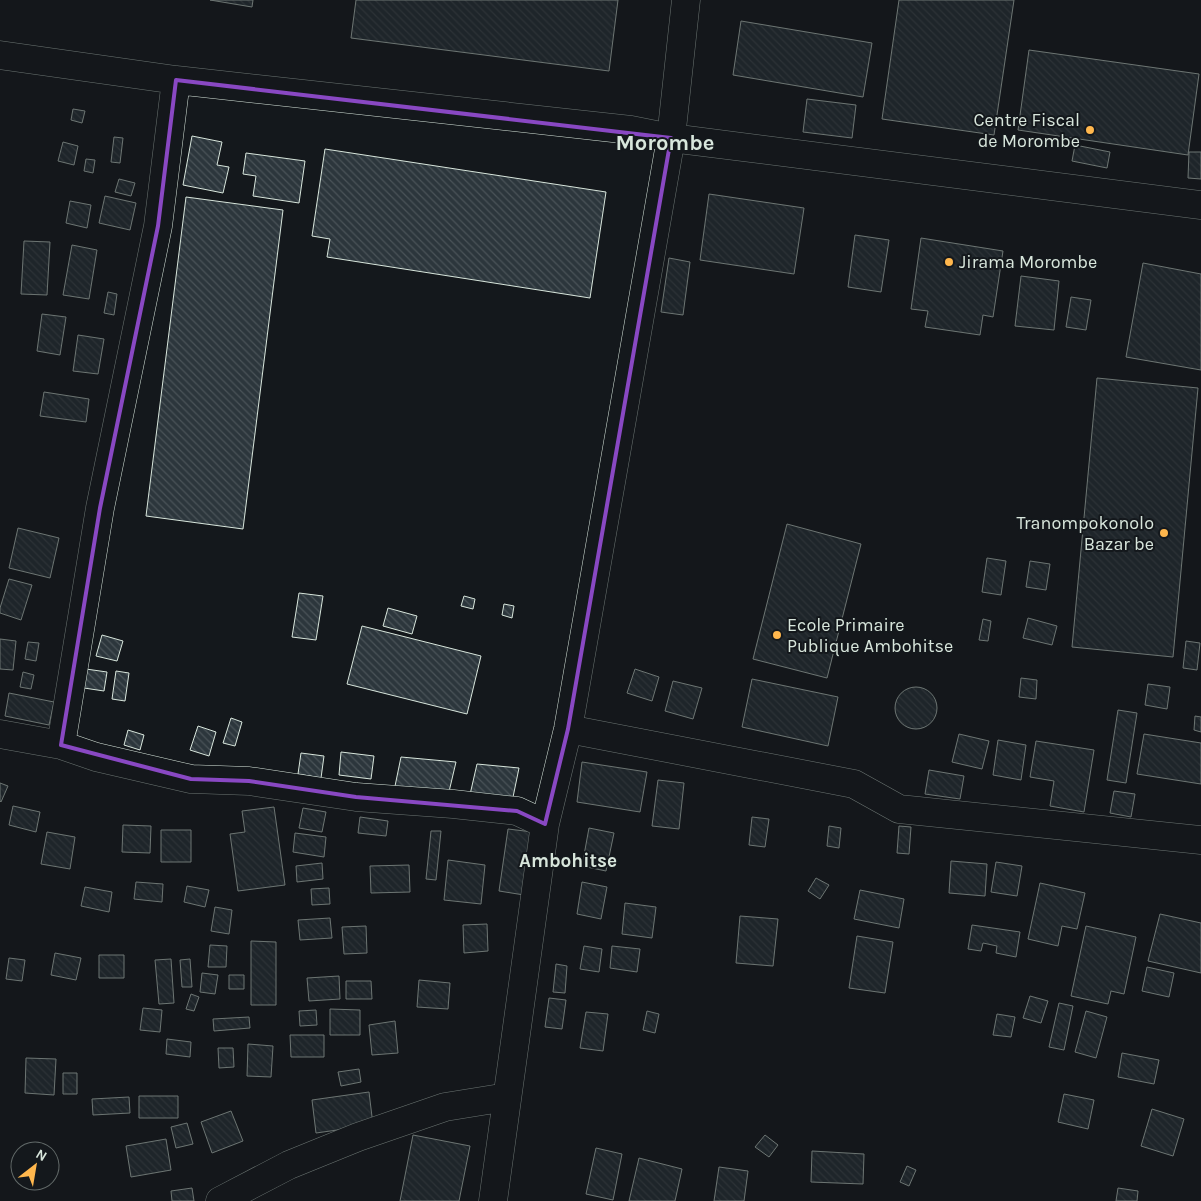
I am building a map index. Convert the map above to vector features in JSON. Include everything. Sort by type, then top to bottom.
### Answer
[{"type":"street","points":[[493,1201],[545,824],[568,729],[671,138],[686,0]]},
{"type":"street","points":[[0,55],[176,80],[631,130],[671,138],[1201,205]]},
{"type":"street","points":[[61,745],[100,508],[158,226],[176,80]]},
{"type":"street","points":[[568,729],[854,784],[899,809],[1201,840]]},
{"type":"street","points":[[0,734],[61,745],[96,757],[191,779],[249,781],[356,797],[517,811],[545,824]]},
{"type":"street","points":[[220,1201],[289,1164],[358,1137],[445,1107],[507,1097]]},
{"type":"highlighted area","points":[[176,80],[671,138],[568,729],[545,824],[517,811],[356,797],[249,781],[191,779],[61,745],[100,508],[158,226]]},
{"type":"building","points":[[210,0],[253,0],[252,7]]},
{"type":"building","points":[[356,0],[618,0],[609,71],[351,38]]},
{"type":"building","points":[[899,0],[1014,0],[994,135],[882,119]]},
{"type":"building","points":[[741,21],[872,43],[863,97],[733,75]]},
{"type":"building","points":[[1029,50],[1199,74],[1188,155],[1018,130]]},
{"type":"building","points":[[807,99],[856,105],[852,138],[803,132]]},
{"type":"building","points":[[73,109],[85,111],[82,123],[71,120]]},
{"type":"building","points":[[192,136],[222,142],[217,165],[229,167],[223,193],[183,185]]},
{"type":"building","points":[[114,137],[123,138],[120,163],[111,162]]},
{"type":"building","points":[[63,142],[78,146],[74,165],[58,161]]},
{"type":"building","points":[[1075,145],[1110,152],[1107,168],[1072,161]]},
{"type":"building","points":[[325,149],[606,192],[590,298],[327,257],[330,239],[312,236]]},
{"type":"building","points":[[1189,152],[1201,152],[1201,179],[1188,178]]},
{"type":"building","points":[[246,153],[305,161],[299,203],[253,196],[256,176],[243,174]]},
{"type":"building","points":[[86,159],[95,160],[93,173],[84,171]]},
{"type":"building","points":[[119,179],[135,183],[131,196],[115,192]]},
{"type":"building","points":[[709,194],[804,208],[794,274],[700,260]]},
{"type":"building","points":[[105,196],[136,203],[130,230],[99,223]]},
{"type":"building","points":[[186,197],[283,210],[243,529],[146,516]]},
{"type":"building","points":[[70,201],[91,205],[87,228],[66,223]]},
{"type":"building","points":[[855,235],[889,240],[881,292],[848,287]]},
{"type":"building","points":[[921,238],[1003,251],[993,317],[983,315],[980,335],[925,327],[928,311],[911,309]]},
{"type":"building","points":[[24,241],[50,242],[47,295],[21,294]]},
{"type":"building","points":[[72,245],[97,250],[89,299],[63,295]]},
{"type":"building","points":[[669,258],[690,262],[683,315],[661,312]]},
{"type":"building","points":[[1143,263],[1201,274],[1201,370],[1126,357]]},
{"type":"building","points":[[1021,276],[1059,281],[1054,330],[1015,326]]},
{"type":"building","points":[[108,292],[117,294],[114,315],[104,313]]},
{"type":"building","points":[[1071,297],[1091,300],[1086,330],[1066,327]]},
{"type":"building","points":[[42,314],[66,317],[60,355],[37,351]]},
{"type":"building","points":[[78,335],[104,339],[98,374],[73,371]]},
{"type":"building","points":[[1097,378],[1198,388],[1173,657],[1072,647]]},
{"type":"building","points":[[44,392],[89,399],[86,422],[40,416]]},
{"type":"building","points":[[787,524],[861,544],[827,678],[753,659]]},
{"type":"building","points":[[18,528],[59,538],[50,578],[9,568]]},
{"type":"building","points":[[987,558],[1006,561],[1001,595],[982,592]]},
{"type":"building","points":[[1030,561],[1050,564],[1046,590],[1026,587]]},
{"type":"building","points":[[9,579],[32,585],[21,620],[0,613]]},
{"type":"building","points":[[299,593],[323,596],[316,640],[292,637]]},
{"type":"building","points":[[464,596],[475,599],[473,609],[461,606]]},
{"type":"building","points":[[504,604],[514,606],[512,618],[502,615]]},
{"type":"building","points":[[388,608],[417,616],[412,634],[383,626]]},
{"type":"building","points":[[1028,618],[1057,626],[1052,645],[1023,638]]},
{"type":"building","points":[[983,619],[991,621],[988,641],[979,640]]},
{"type":"building","points":[[362,626],[481,656],[467,714],[347,684]]},
{"type":"building","points":[[102,635],[123,641],[117,661],[96,656]]},
{"type":"building","points":[[0,639],[16,641],[13,670],[0,669]]},
{"type":"building","points":[[1186,641],[1200,643],[1197,670],[1183,668]]},
{"type":"building","points":[[28,642],[39,643],[36,661],[25,659]]},
{"type":"building","points":[[86,669],[107,672],[104,691],[84,688]]},
{"type":"building","points":[[635,669],[659,677],[652,701],[627,693]]},
{"type":"building","points":[[116,671],[129,673],[125,701],[112,699]]},
{"type":"building","points":[[23,672],[34,675],[31,689],[20,687]]},
{"type":"building","points":[[1021,678],[1037,680],[1036,699],[1019,697]]},
{"type":"building","points":[[752,679],[838,697],[828,746],[742,727]]},
{"type":"building","points":[[673,681],[702,688],[693,719],[665,711]]},
{"type":"building","points":[[1148,684],[1170,687],[1167,709],[1145,705]]},
{"type":"building","points":[[920,687],[928,690],[934,696],[937,708],[934,720],[928,726],[912,729],[904,726],[898,720],[895,704],[898,696],[904,690]]},
{"type":"building","points":[[9,693],[54,702],[49,725],[5,716]]},
{"type":"building","points":[[1118,710],[1137,713],[1126,783],[1107,780]]},
{"type":"building","points":[[1195,716],[1201,717],[1201,732],[1194,730]]},
{"type":"building","points":[[231,718],[242,722],[235,746],[223,743]]},
{"type":"building","points":[[198,726],[216,732],[209,756],[190,750]]},
{"type":"building","points":[[128,730],[144,735],[140,750],[124,745]]},
{"type":"building","points":[[959,734],[989,741],[982,769],[952,762]]},
{"type":"building","points":[[1144,734],[1201,743],[1201,784],[1137,774]]},
{"type":"building","points":[[998,740],[1026,745],[1021,780],[993,775]]},
{"type":"building","points":[[1036,741],[1094,750],[1084,812],[1050,806],[1054,781],[1030,777]]},
{"type":"building","points":[[341,752],[374,756],[371,779],[339,775]]},
{"type":"building","points":[[301,753],[324,756],[321,778],[298,774]]},
{"type":"building","points":[[401,757],[456,762],[448,796],[394,791]]},
{"type":"building","points":[[582,762],[647,772],[640,812],[577,802]]},
{"type":"building","points":[[477,764],[519,768],[512,802],[469,799]]},
{"type":"building","points":[[929,770],[964,776],[960,799],[925,794]]},
{"type":"building","points":[[658,780],[684,783],[679,829],[652,826]]},
{"type":"building","points":[[0,783],[8,786],[1,802],[0,801]]},
{"type":"building","points":[[1114,791],[1135,794],[1131,817],[1110,813]]},
{"type":"building","points":[[13,806],[40,812],[36,832],[9,825]]},
{"type":"building","points":[[274,807],[285,885],[238,891],[230,834],[245,832],[242,811]]},
{"type":"building","points":[[303,808],[326,812],[322,832],[299,828]]},
{"type":"building","points":[[360,817],[388,821],[386,836],[358,833]]},
{"type":"building","points":[[752,817],[769,819],[765,847],[749,845]]},
{"type":"building","points":[[123,825],[151,826],[150,853],[122,852]]},
{"type":"building","points":[[829,826],[841,828],[839,848],[827,846]]},
{"type":"building","points":[[899,826],[911,827],[909,854],[897,853]]},
{"type":"building","points":[[589,828],[614,833],[606,871],[582,866]]},
{"type":"building","points":[[508,829],[533,832],[524,895],[499,891]]},
{"type":"building","points":[[161,830],[191,830],[191,862],[161,862]]},
{"type":"building","points":[[431,831],[441,831],[436,880],[426,879]]},
{"type":"building","points":[[47,832],[75,837],[70,869],[41,864]]},
{"type":"building","points":[[295,833],[326,837],[324,857],[293,852]]},
{"type":"building","points":[[448,860],[485,865],[481,904],[444,900]]},
{"type":"building","points":[[951,861],[987,864],[985,896],[949,893]]},
{"type":"building","points":[[996,862],[1022,866],[1017,896],[991,892]]},
{"type":"building","points":[[322,863],[323,879],[297,882],[296,866]]},
{"type":"building","points":[[409,865],[410,892],[371,893],[370,866]]},
{"type":"building","points":[[816,878],[829,885],[820,899],[808,891]]},
{"type":"building","points":[[136,882],[163,884],[162,902],[134,899]]},
{"type":"building","points":[[582,882],[607,887],[601,919],[577,914]]},
{"type":"building","points":[[1040,883],[1085,893],[1077,929],[1062,926],[1058,946],[1028,939]]},
{"type":"building","points":[[187,886],[209,890],[205,907],[184,902]]},
{"type":"building","points":[[85,887],[112,892],[109,912],[81,906]]},
{"type":"building","points":[[329,888],[330,904],[312,905],[311,889]]},
{"type":"building","points":[[860,890],[904,899],[899,928],[854,919]]},
{"type":"building","points":[[625,903],[656,907],[652,938],[622,934]]},
{"type":"building","points":[[215,907],[232,910],[229,934],[211,931]]},
{"type":"building","points":[[1160,914],[1201,923],[1201,973],[1148,961]]},
{"type":"building","points":[[740,916],[778,919],[773,966],[736,963]]},
{"type":"building","points":[[330,918],[332,938],[300,940],[298,920]]},
{"type":"building","points":[[487,924],[488,951],[464,953],[463,925]]},
{"type":"building","points":[[972,925],[1020,932],[1016,957],[996,953],[997,946],[983,943],[981,951],[968,949]]},
{"type":"building","points":[[366,926],[367,953],[344,954],[342,927]]},
{"type":"building","points":[[1086,926],[1136,937],[1124,994],[1111,991],[1108,1004],[1071,996]]},
{"type":"building","points":[[857,936],[893,942],[885,993],[849,988]]},
{"type":"building","points":[[251,941],[276,942],[276,1005],[251,1005]]},
{"type":"building","points":[[210,945],[227,946],[226,967],[208,967]]},
{"type":"building","points":[[584,946],[602,949],[599,972],[580,969]]},
{"type":"building","points":[[612,946],[640,949],[637,972],[610,968]]},
{"type":"building","points":[[55,953],[81,958],[76,980],[51,975]]},
{"type":"building","points":[[99,955],[124,955],[124,978],[99,978]]},
{"type":"building","points":[[9,958],[25,960],[22,981],[6,979]]},
{"type":"building","points":[[171,959],[174,1003],[159,1004],[155,960]]},
{"type":"building","points":[[190,959],[192,987],[182,987],[180,960]]},
{"type":"building","points":[[556,964],[567,966],[565,993],[553,992]]},
{"type":"building","points":[[1147,967],[1174,973],[1169,997],[1142,991]]},
{"type":"building","points":[[202,973],[218,975],[215,994],[200,992]]},
{"type":"building","points":[[229,975],[244,975],[244,989],[229,989]]},
{"type":"building","points":[[339,976],[340,999],[309,1001],[307,978]]},
{"type":"building","points":[[419,980],[450,983],[448,1009],[417,1007]]},
{"type":"building","points":[[346,981],[371,981],[372,999],[346,999]]},
{"type":"building","points":[[191,994],[199,997],[194,1011],[186,1009]]},
{"type":"building","points":[[1030,996],[1048,1001],[1041,1023],[1023,1018]]},
{"type":"building","points":[[549,998],[566,1000],[562,1029],[545,1027]]},
{"type":"building","points":[[1059,1003],[1073,1006],[1064,1050],[1049,1047]]},
{"type":"building","points":[[143,1008],[162,1010],[160,1032],[140,1030]]},
{"type":"building","points":[[330,1009],[360,1010],[360,1035],[330,1035]]},
{"type":"building","points":[[316,1010],[317,1025],[300,1026],[299,1011]]},
{"type":"building","points":[[647,1011],[659,1014],[655,1033],[643,1030]]},
{"type":"building","points":[[1086,1011],[1107,1017],[1096,1058],[1075,1052]]},
{"type":"building","points":[[586,1012],[608,1014],[603,1051],[580,1048]]},
{"type":"building","points":[[997,1014],[1015,1017],[1011,1037],[993,1035]]},
{"type":"building","points":[[249,1017],[250,1028],[214,1031],[213,1019]]},
{"type":"building","points":[[395,1021],[398,1053],[372,1055],[369,1025]]},
{"type":"building","points":[[290,1035],[324,1035],[324,1057],[291,1057]]},
{"type":"building","points":[[167,1039],[191,1042],[190,1057],[166,1054]]},
{"type":"building","points":[[248,1044],[273,1046],[271,1077],[247,1076]]},
{"type":"building","points":[[218,1048],[233,1048],[234,1067],[219,1068]]},
{"type":"building","points":[[1122,1053],[1159,1060],[1154,1084],[1118,1077]]},
{"type":"building","points":[[26,1058],[56,1059],[54,1095],[25,1093]]},
{"type":"building","points":[[359,1069],[361,1082],[341,1086],[338,1072]]},
{"type":"building","points":[[63,1073],[77,1073],[77,1094],[63,1094]]},
{"type":"building","points":[[369,1092],[373,1125],[316,1133],[312,1100]]},
{"type":"building","points":[[1064,1094],[1094,1100],[1088,1129],[1058,1122]]},
{"type":"building","points":[[139,1096],[178,1096],[178,1118],[139,1118]]},
{"type":"building","points":[[129,1097],[130,1113],[93,1115],[92,1099]]},
{"type":"building","points":[[1152,1109],[1184,1119],[1173,1156],[1141,1146]]},
{"type":"building","points":[[231,1111],[243,1141],[212,1153],[201,1122]]},
{"type":"building","points":[[187,1123],[193,1144],[176,1148],[171,1127]]},
{"type":"building","points":[[413,1135],[470,1146],[459,1201],[400,1201]]},
{"type":"building","points":[[765,1135],[778,1145],[769,1157],[755,1147]]},
{"type":"building","points":[[166,1139],[171,1170],[131,1177],[126,1146]]},
{"type":"building","points":[[596,1148],[622,1154],[613,1200],[586,1194]]},
{"type":"building","points":[[812,1151],[864,1154],[863,1184],[811,1182]]},
{"type":"building","points":[[639,1158],[682,1169],[675,1201],[629,1201]]},
{"type":"building","points":[[907,1166],[916,1170],[909,1186],[900,1182]]},
{"type":"building","points":[[719,1167],[748,1171],[744,1201],[714,1201]]},
{"type":"building","points":[[192,1188],[194,1201],[172,1201],[171,1191]]},
{"type":"building","points":[[1118,1188],[1138,1191],[1137,1201],[1116,1201]]},
{"type":"place","name":"Centre Fiscal de Morombe","points":[[1090,130]]},
{"type":"place","name":"Jirama Morombe","points":[[949,262]]},
{"type":"place","name":"Tranompokonolo Bazar be","points":[[1164,533]]},
{"type":"place","name":"Ecole Primaire Publique Ambohitse","points":[[777,635]]},
{"type":"district","name":"Morombe","points":[[665,143]]},
{"type":"district","name":"Ambohitse","points":[[568,861]]}]
